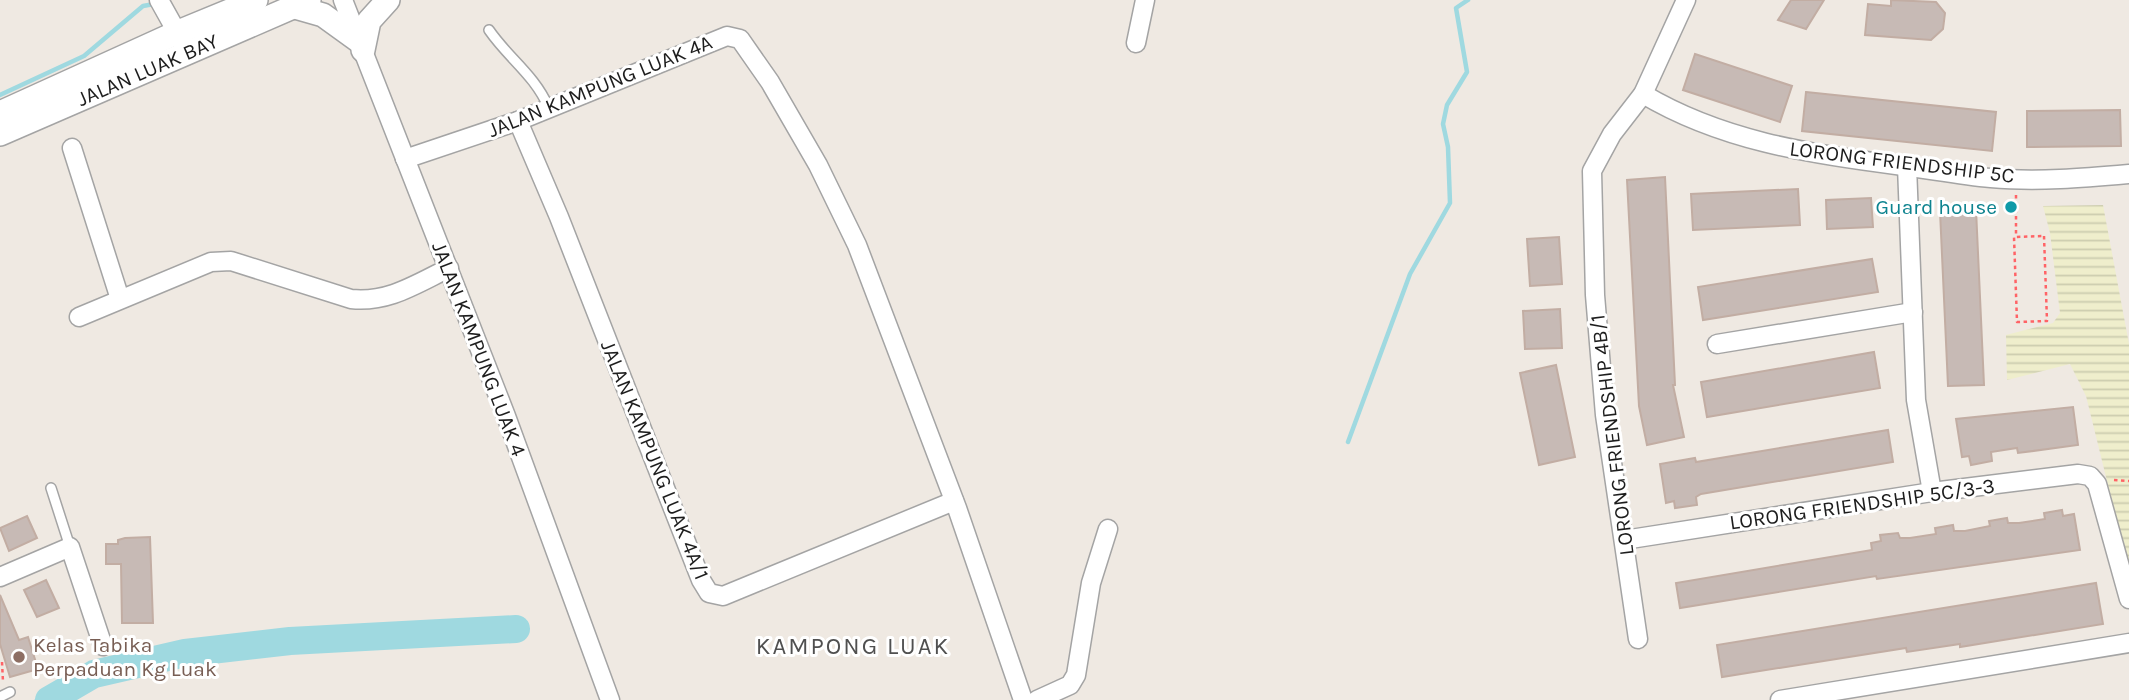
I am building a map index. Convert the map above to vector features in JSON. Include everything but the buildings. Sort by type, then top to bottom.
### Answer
[{"type":"street","name":"JALAN LUAK BAY","points":[[0,113],[173,25],[256,0]]},
{"type":"street","name":"JALAN KAMPUNG LUAK 4","points":[[343,0],[449,268],[610,700]]},
{"type":"street","points":[[302,4],[323,15],[361,46],[369,21],[388,0]]},
{"type":"street","points":[[1136,43],[1145,0]]},
{"type":"street","name":"LORONG FRIENDSHIP 4B/1","points":[[1637,639],[1604,402],[1595,295],[1592,171],[1612,134],[1643,94],[1685,2]]},
{"type":"street","name":"JALAN LUAK BAY","points":[[0,134],[173,25],[302,4]]},
{"type":"street","name":"JALAN KAMPUNG LUAK 4A","points":[[405,159],[518,121],[727,36],[740,39],[770,82],[818,165],[857,244],[958,510],[1023,700]]},
{"type":"street","name":"LORONG FRIENDSHIP 5C","points":[[1643,94],[1678,115],[1775,146],[1993,178],[2129,174]]},
{"type":"street","name":"JALAN KAMPUNG LUAK 4A/1","points":[[518,121],[559,217],[701,580],[709,593],[723,596],[958,510]]},
{"type":"street","points":[[72,148],[120,299]]},
{"type":"street","points":[[1907,166],[1916,400],[1932,492]]},
{"type":"street","points":[[79,317],[211,262],[231,261],[351,299],[369,301],[387,298],[449,268]]},
{"type":"street","points":[[1717,344],[1913,312]]},
{"type":"street","name":"LORONG FRIENDSHIP 5C/3-3","points":[[1624,540],[1932,492],[2078,474],[2090,476],[2097,484],[2129,599]]},
{"type":"street","points":[[1037,700],[1070,685],[1076,675],[1091,583],[1108,529]]},
{"type":"street","points":[[0,577],[70,547],[103,646]]},
{"type":"street","points":[[1780,700],[2129,643]]},
{"type":"lane","points":[[489,30],[505,53],[535,80],[549,108]]},
{"type":"lane","points":[[51,488],[70,547]]},
{"type":"path","points":[[2016,178],[2014,237],[2017,322],[2047,321],[2044,236],[2016,237]]},
{"type":"path","points":[[2,662],[5,695]]},
{"type":"green space","points":[[2103,205],[2129,344],[2129,570],[2086,396],[2070,364],[2007,380],[2006,335],[2053,323],[2060,313],[2050,233],[2043,206]]},
{"type":"water","points":[[69,677],[81,691],[62,700],[34,700]]},
{"type":"waterway","points":[[1348,442],[1410,274],[1450,203],[1448,147],[1443,124],[1447,105],[1467,72],[1456,8],[1468,0]]},
{"type":"waterway","points":[[0,95],[84,56],[143,6],[154,4]]},
{"type":"waterway","points":[[49,700],[94,674],[185,653],[290,641],[516,629]]},
{"type":"place","name":"Guard house","points":[[2011,207]]},
{"type":"place","name":"Kelas Tabika Perpaduan Kg Luak","points":[[19,657]]},
{"type":"district","name":"KAMPONG LUAK","points":[[853,646]]}]
